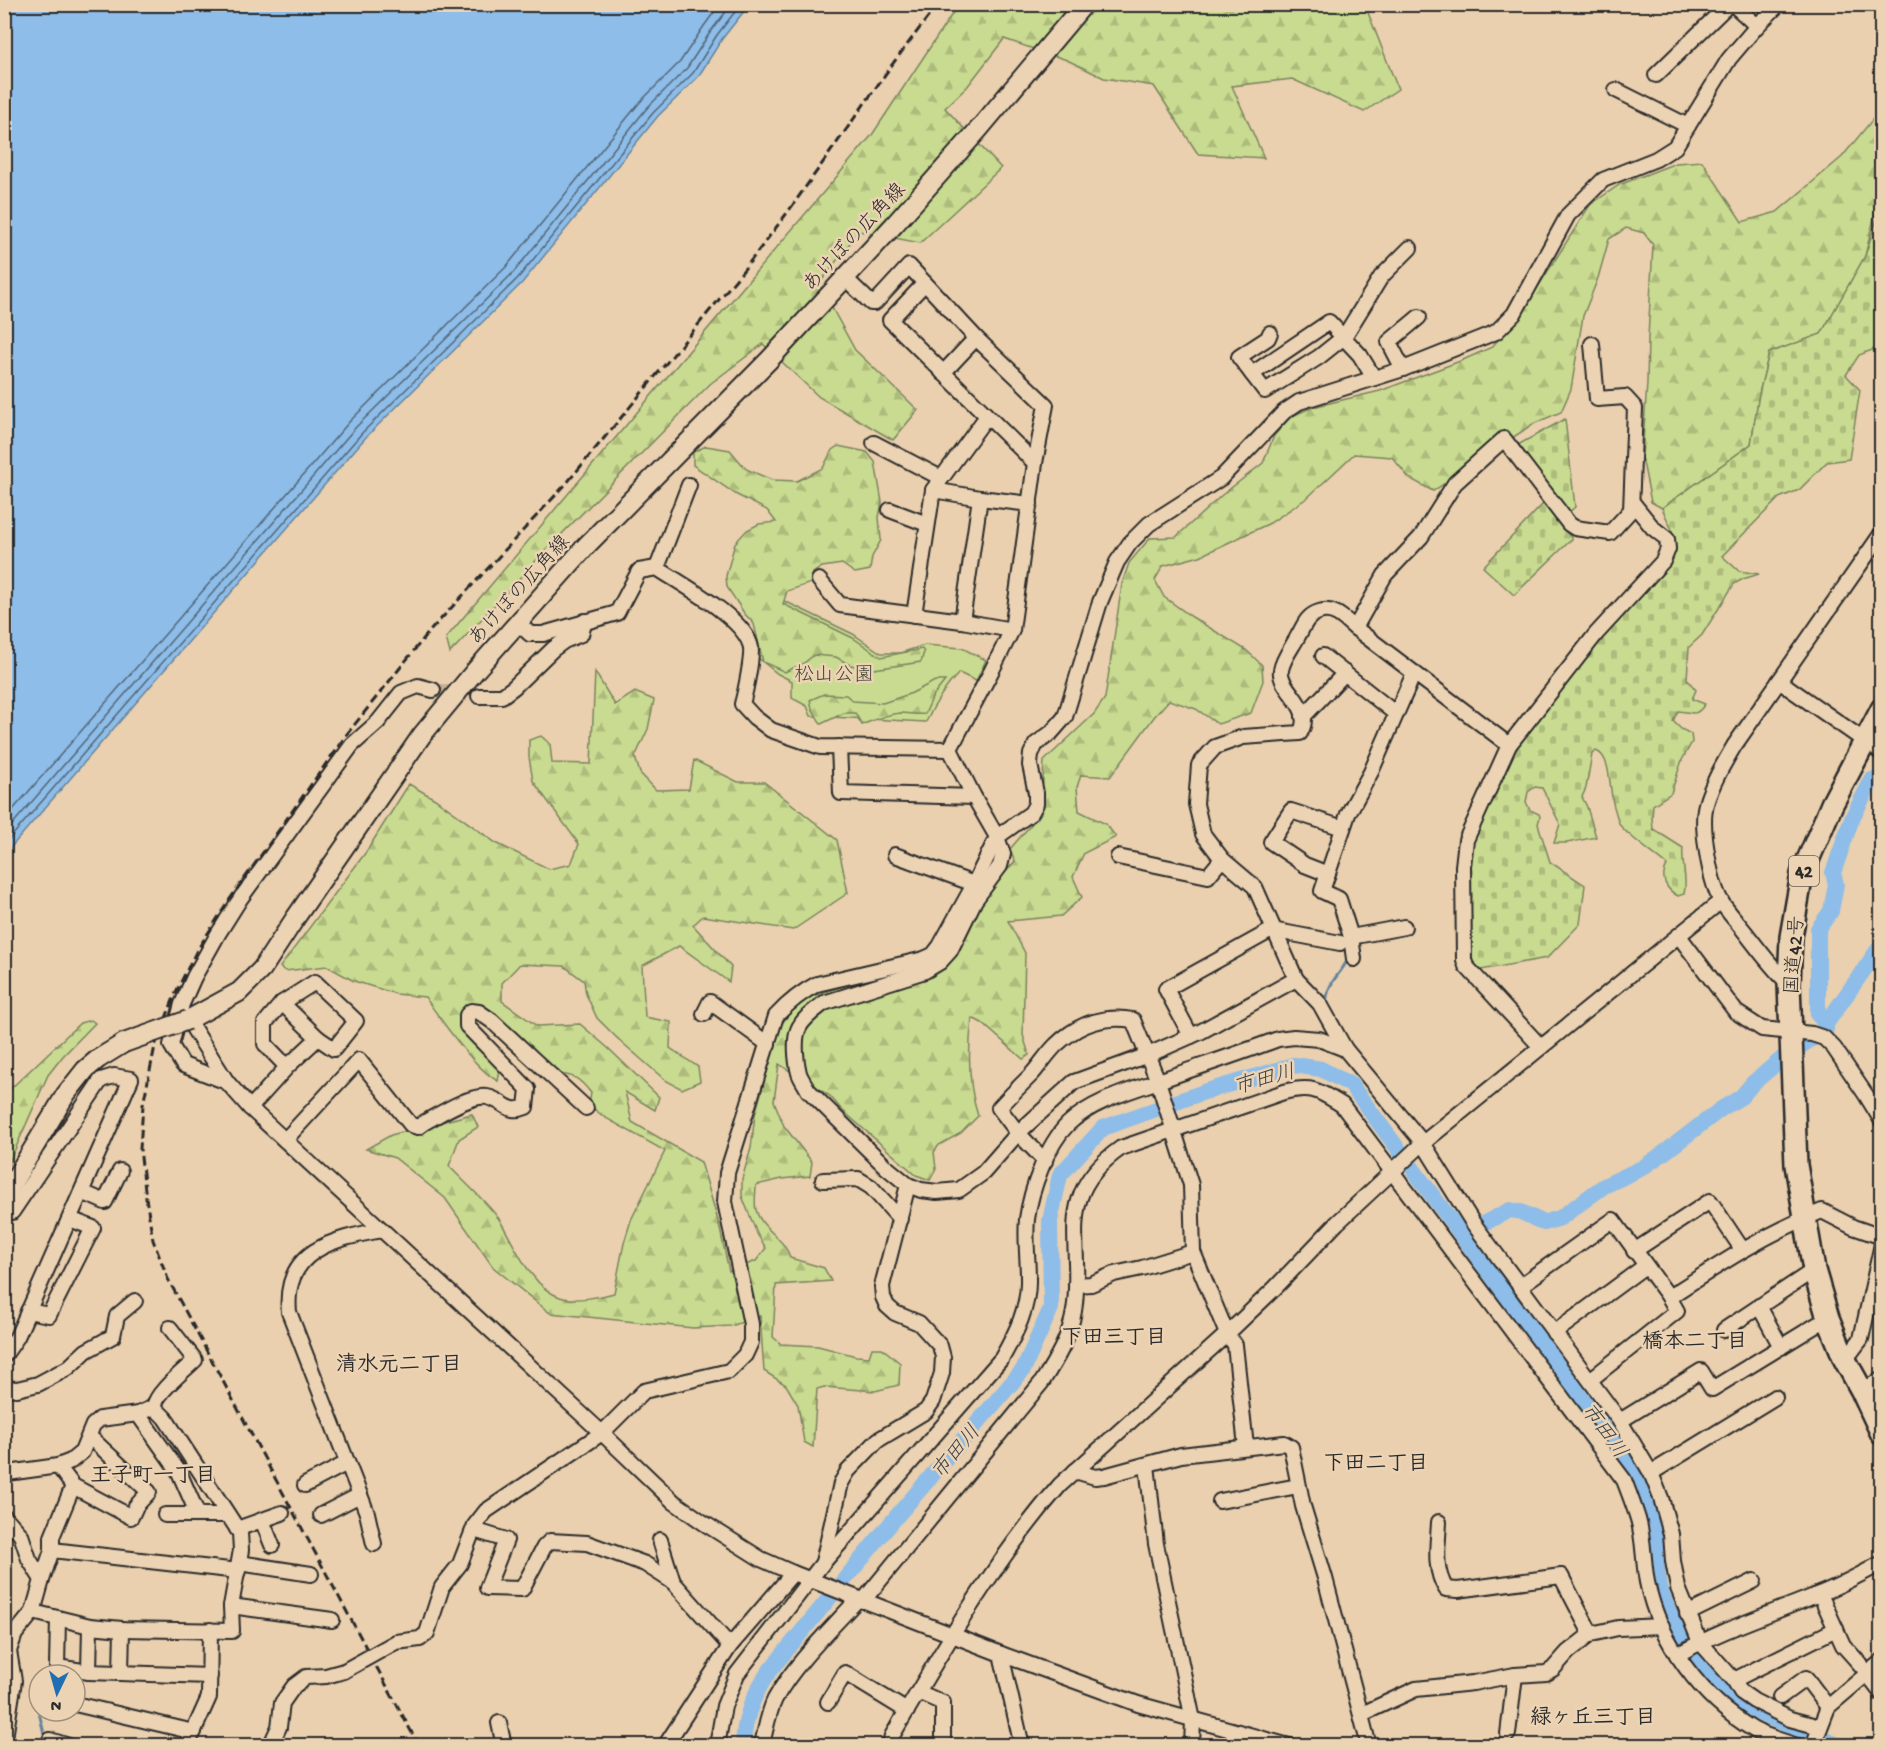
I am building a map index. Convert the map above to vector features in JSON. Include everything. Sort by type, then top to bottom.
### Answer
[{"type":"highway","name":"国道42号","points":[[1881,709],[1876,745],[1828,841],[1816,871],[1806,922],[1802,990],[1803,1042],[1796,1165],[1814,1270],[1828,1318],[1845,1360],[1881,1434]]},
{"type":"highway","name":"国道42号","points":[[1803,1042],[1789,984],[1791,937],[1803,874],[1832,804],[1876,745]]},
{"type":"main road","name":"あけぼの広角線","points":[[4,1197],[66,1094],[85,1070],[124,1043],[188,1020],[239,992],[262,969],[422,735],[587,545],[769,360],[894,225],[980,129],[1084,4]]},
{"type":"street","points":[[1656,75],[1731,4],[1757,26]]},
{"type":"street","points":[[270,1746],[279,1727],[282,1703],[294,1686],[306,1677],[326,1676],[344,1671],[396,1642],[420,1639],[427,1633],[442,1587],[460,1564],[474,1530],[486,1511],[602,1433],[644,1391],[729,1371],[745,1355],[751,1342],[751,1324],[725,1202],[725,1187],[727,1173],[776,1016],[789,1001],[817,984],[924,959],[940,946],[997,837],[1030,813],[1036,804],[1030,765],[1031,754],[1036,744],[1051,733],[1065,717],[1100,602],[1117,562],[1130,543],[1149,524],[1221,478],[1284,412],[1299,402],[1403,369],[1496,332],[1514,314],[1568,215],[1603,180],[1656,159],[1675,147],[1729,59],[1779,4]]},
{"type":"street","points":[[1616,90],[1688,126]]},
{"type":"street","points":[[1270,333],[1268,338],[1239,357],[1264,392],[1319,357],[1344,337],[1381,277],[1410,248]]},
{"type":"street","points":[[845,278],[871,303],[875,303],[909,266],[976,338],[1046,405],[1035,463],[1012,630],[950,749]]},
{"type":"street","points":[[925,283],[890,320],[1035,463]]},
{"type":"street","points":[[1403,369],[1389,342],[1419,317]]},
{"type":"street","points":[[1251,374],[1329,322],[1360,355],[1374,378]]},
{"type":"street","points":[[943,373],[976,338]]},
{"type":"street","points":[[1355,628],[1385,575],[1421,537],[1455,483],[1504,439],[1569,524],[1575,528],[1610,533],[1631,510],[1635,408],[1625,397],[1597,399],[1592,344]]},
{"type":"street","points":[[914,615],[933,490],[987,416]]},
{"type":"street","points":[[874,442],[941,478]]},
{"type":"street","points":[[657,568],[689,485]]},
{"type":"street","points":[[933,490],[1030,504]]},
{"type":"street","points":[[962,621],[980,498]]},
{"type":"street","points":[[1541,1047],[1466,966],[1464,960],[1463,866],[1466,840],[1509,745],[1596,634],[1663,561],[1668,549],[1666,539],[1653,528],[1632,502]]},
{"type":"street","points":[[890,510],[927,524]]},
{"type":"street","points":[[1789,984],[1776,972],[1721,901],[1715,887],[1707,853],[1704,831],[1706,806],[1718,774],[1734,746],[1881,533]]},
{"type":"street","points":[[518,623],[530,634],[543,634],[617,613],[639,572],[657,568],[730,617],[744,631],[752,646],[742,704],[771,730],[820,747],[950,749]]},
{"type":"street","points":[[819,580],[840,605],[1012,630]]},
{"type":"street","points":[[1509,745],[1337,613],[1322,611],[1310,616],[1281,671],[1284,683],[1295,696],[1303,711],[1304,728],[1300,733],[1243,737],[1215,747],[1199,765],[1196,804],[1203,834],[1222,859],[1255,888],[1296,979],[1320,1004],[1345,1049],[1420,1146],[1476,1227],[1620,1421],[1651,1473],[1661,1498],[1671,1534],[1676,1578],[1687,1614],[1700,1642],[1734,1680],[1741,1692],[1790,1719],[1820,1727]]},
{"type":"street","points":[[479,696],[502,696],[508,692],[553,649],[564,641],[581,634],[585,621]]},
{"type":"street","points":[[1323,656],[1396,714]]},
{"type":"street","points":[[1303,717],[1345,673]]},
{"type":"street","points":[[1354,959],[1346,940],[1339,899],[1322,891],[1348,814],[1371,772],[1414,673]]},
{"type":"street","points":[[1779,681],[1876,745]]},
{"type":"street","points":[[227,1082],[183,1065],[171,1045],[182,1004],[194,977],[240,899],[352,745],[378,722],[401,693],[418,686],[433,690]]},
{"type":"street","points":[[839,747],[841,793],[974,797]]},
{"type":"street","points":[[950,749],[997,837],[1003,854],[1000,866],[975,900],[950,951],[940,962],[925,971],[824,1003],[798,1030],[799,1074],[808,1090],[886,1167],[908,1185],[921,1190],[937,1192],[959,1190],[983,1173],[1017,1133],[1074,1082],[1148,1055],[1191,1036],[1296,979]]},
{"type":"street","points":[[1328,874],[1305,865],[1271,842],[1291,811],[1343,828]]},
{"type":"street","points":[[895,855],[974,884]]},
{"type":"street","points":[[1118,857],[1208,876],[1222,859]]},
{"type":"street","points":[[889,1746],[951,1635],[1038,1510],[1060,1485],[1227,1334],[1391,1171],[1721,901]]},
{"type":"street","points":[[1191,1036],[1166,989],[1272,930],[1346,940],[1404,927]]},
{"type":"street","points":[[1679,936],[1736,1012],[1762,1029],[1803,1042],[1834,1048],[1860,1085],[1881,1121]]},
{"type":"street","points":[[282,1003],[318,1038],[334,1049],[356,1020],[315,982],[282,1003],[265,1023],[265,1044],[287,1067]]},
{"type":"street","points":[[704,1014],[710,1002],[768,1044]]},
{"type":"street","points":[[285,1140],[359,1060],[411,1125],[418,1127],[475,1097],[488,1097],[511,1109],[518,1110],[526,1107],[528,1089],[467,1026],[467,1015],[471,1011],[479,1012],[492,1021],[586,1108]]},
{"type":"street","points":[[1044,1161],[1017,1133],[999,1108],[1033,1073],[1055,1045],[1072,1031],[1098,1020],[1116,1017],[1133,1020],[1158,1081],[1191,1185],[1192,1252],[1227,1334],[1235,1345],[1246,1447]]},
{"type":"street","points":[[188,1020],[227,1082],[250,1108],[674,1502],[704,1523],[762,1559],[809,1580],[951,1635],[1137,1704],[1289,1746]]},
{"type":"street","points":[[717,1746],[724,1706],[737,1674],[822,1564],[1002,1359],[1021,1322],[1026,1301],[1028,1280],[1026,1240],[1031,1197],[1044,1161],[1067,1125],[1101,1102],[1278,1039],[1294,1037],[1319,1039],[1345,1049]]},
{"type":"street","points":[[250,1108],[287,1067],[318,1038]]},
{"type":"street","points":[[4,1210],[12,1212],[101,1080],[114,1076],[131,1079],[17,1337],[4,1356]]},
{"type":"street","points":[[765,1746],[762,1744],[770,1713],[775,1700],[792,1674],[860,1600],[1042,1382],[1055,1362],[1074,1313],[1075,1221],[1084,1188],[1093,1173],[1120,1148],[1300,1088],[1318,1090],[1342,1105],[1624,1480],[1638,1520],[1647,1583],[1662,1626],[1677,1655],[1726,1711],[1756,1731],[1797,1746]]},
{"type":"street","points":[[82,1192],[105,1202],[120,1171]]},
{"type":"street","points":[[823,1180],[858,1179],[871,1187],[900,1219]]},
{"type":"street","points":[[822,1564],[841,1483],[848,1471],[878,1440],[926,1411],[933,1401],[942,1373],[943,1357],[940,1347],[919,1323],[896,1313],[887,1306],[883,1297],[882,1286],[908,1185]]},
{"type":"street","points":[[1634,1251],[1710,1201],[1742,1249]]},
{"type":"street","points":[[1669,1297],[1742,1249],[1822,1211],[1853,1227],[1881,1237]]},
{"type":"street","points":[[28,1311],[49,1315],[93,1228],[70,1219]]},
{"type":"street","points":[[1520,1286],[1613,1220],[1677,1311],[1590,1380]]},
{"type":"street","points":[[374,1544],[367,1513],[289,1312],[287,1296],[292,1277],[299,1264],[310,1253],[361,1234],[382,1230]]},
{"type":"street","points":[[1845,1360],[1861,1339],[1881,1244]]},
{"type":"street","points":[[1076,1285],[1091,1284],[1114,1274],[1143,1268],[1192,1252]]},
{"type":"street","points":[[1554,1333],[1645,1266]]},
{"type":"street","points":[[1724,1330],[1814,1270]]},
{"type":"street","points":[[4,1388],[17,1389],[38,1384],[68,1368],[86,1351],[113,1336],[117,1317],[135,1301]]},
{"type":"street","points":[[1759,1306],[1781,1347]]},
{"type":"street","points":[[1620,1421],[1701,1371],[1712,1389],[1828,1318]]},
{"type":"street","points":[[154,1407],[155,1402],[170,1383],[195,1360],[170,1328]]},
{"type":"street","points":[[1862,1391],[1881,1379]]},
{"type":"street","points":[[1651,1473],[1775,1397]]},
{"type":"street","points":[[6,1474],[58,1466],[71,1461],[82,1452],[93,1425],[100,1419],[138,1414],[154,1407]]},
{"type":"street","points":[[33,1612],[90,1626],[122,1629],[232,1631],[231,1606],[241,1550],[240,1533],[165,1418],[154,1407]]},
{"type":"street","points":[[138,1414],[179,1472],[198,1515]]},
{"type":"street","points":[[58,1466],[73,1486],[131,1517],[136,1506],[149,1492],[90,1437]]},
{"type":"street","points":[[1076,1471],[1095,1477],[1181,1455],[1284,1443],[1291,1447],[1298,1486],[1362,1713],[1369,1746]]},
{"type":"street","points":[[305,1485],[347,1463]]},
{"type":"street","points":[[1147,1465],[1156,1544],[1193,1720],[1192,1746]]},
{"type":"street","points":[[4,1744],[14,1681],[9,1652],[15,1634],[33,1612],[52,1550],[52,1537],[73,1486]]},
{"type":"street","points":[[1220,1501],[1298,1486]]},
{"type":"street","points":[[321,1515],[360,1495]]},
{"type":"street","points":[[237,1529],[282,1513]]},
{"type":"street","points":[[165,1515],[228,1515]]},
{"type":"street","points":[[4,1516],[21,1534],[29,1559],[42,1580]]},
{"type":"street","points":[[262,1520],[272,1545]]},
{"type":"street","points":[[1439,1522],[1437,1560],[1439,1578],[1446,1589],[1458,1590],[1561,1576],[1591,1634]]},
{"type":"street","points":[[474,1530],[506,1540],[487,1588],[522,1589],[544,1547],[550,1541],[588,1543],[645,1564],[673,1582],[730,1646]]},
{"type":"street","points":[[660,1540],[673,1582]]},
{"type":"street","points":[[52,1550],[311,1574]]},
{"type":"street","points":[[1677,1655],[1700,1642],[1772,1611],[1820,1594],[1881,1563]]},
{"type":"street","points":[[670,1744],[730,1646],[793,1573]]},
{"type":"street","points":[[1687,1614],[1754,1581]]},
{"type":"street","points":[[1820,1594],[1843,1645],[1868,1672],[1881,1694]]},
{"type":"street","points":[[231,1606],[332,1620]]},
{"type":"street","points":[[58,1618],[57,1667],[89,1672],[210,1676]]},
{"type":"street","points":[[89,1672],[90,1626]]},
{"type":"street","points":[[1362,1713],[1416,1689],[1473,1683],[1515,1675],[1546,1673],[1591,1634],[1618,1628],[1662,1626]]},
{"type":"street","points":[[122,1629],[122,1673]]},
{"type":"street","points":[[1734,1680],[1836,1629]]},
{"type":"street","points":[[187,1746],[210,1697],[210,1630]]},
{"type":"street","points":[[1001,1654],[1022,1746]]},
{"type":"street","points":[[1813,1745],[1828,1707],[1881,1661]]},
{"type":"street","points":[[828,1702],[845,1673],[907,1711]]},
{"type":"street","points":[[1508,1734],[1515,1675]]},
{"type":"street","points":[[1780,1697],[1806,1678],[1828,1707]]},
{"type":"street","points":[[918,1692],[943,1703],[942,1746]]},
{"type":"street","points":[[87,1707],[194,1731]]},
{"type":"street","points":[[499,1724],[504,1746]]},
{"type":"street","points":[[1752,1746],[1756,1731]]},
{"type":"street","points":[[50,1740],[69,1746]]},
{"type":"green space","points":[[958,5],[1365,5],[1398,89],[1364,112],[1292,79],[1232,86],[1264,158],[1198,154],[1154,86],[1104,78],[1067,60],[1004,39],[967,87],[945,108],[1001,168],[920,243],[859,231],[819,284],[855,350],[918,410],[893,440],[819,397],[763,344],[710,384],[544,552],[450,653],[446,638],[872,135]]},
{"type":"green space","points":[[1881,109],[1881,189],[1865,256],[1821,334],[1769,353],[1759,394],[1751,444],[1662,508],[1651,502],[1642,457],[1653,245],[1644,233],[1626,228],[1609,239],[1598,278],[1583,316],[1571,389],[1561,412],[1533,424],[1433,491],[1409,478],[1392,457],[1354,454],[1307,498],[1270,523],[1200,556],[1163,566],[1155,580],[1164,597],[1246,650],[1262,665],[1263,681],[1251,713],[1218,724],[1196,709],[1169,700],[1110,777],[1081,775],[1077,787],[1079,811],[1106,824],[1116,837],[1084,853],[1073,877],[1082,897],[1061,916],[1008,921],[1025,953],[1023,1035],[1029,1055],[1023,1059],[982,1023],[972,1018],[970,1067],[972,1092],[978,1116],[961,1133],[939,1145],[934,1152],[936,1169],[930,1180],[916,1175],[841,1109],[830,1096],[779,1064],[774,1101],[784,1126],[812,1162],[810,1176],[756,1185],[756,1210],[763,1223],[783,1245],[790,1258],[824,1268],[831,1281],[776,1285],[773,1337],[781,1344],[818,1346],[856,1356],[869,1357],[872,1348],[882,1348],[900,1363],[899,1385],[875,1391],[824,1387],[817,1389],[813,1447],[804,1442],[798,1405],[786,1385],[764,1371],[760,1316],[731,1326],[693,1328],[550,1313],[493,1267],[445,1198],[395,1158],[366,1149],[391,1135],[472,1114],[478,1127],[459,1139],[449,1166],[499,1219],[532,1275],[550,1292],[560,1297],[587,1298],[614,1293],[631,1220],[665,1151],[604,1117],[589,1105],[591,1093],[580,1081],[568,1075],[557,1074],[493,1017],[463,1014],[495,1060],[500,1070],[498,1081],[469,1055],[425,997],[396,994],[354,981],[327,966],[285,971],[280,967],[366,852],[409,784],[435,799],[496,843],[549,869],[571,864],[579,844],[533,781],[529,740],[541,736],[550,744],[552,763],[591,764],[595,672],[615,705],[635,692],[654,700],[648,729],[635,757],[640,773],[656,790],[689,789],[694,760],[738,782],[764,782],[837,840],[848,893],[793,930],[703,916],[693,925],[731,967],[729,982],[679,946],[642,966],[645,1017],[671,1022],[670,1048],[698,1067],[700,1081],[682,1089],[665,1080],[597,1018],[586,994],[584,981],[564,966],[520,964],[502,983],[502,1001],[537,1026],[580,1024],[659,1097],[655,1110],[625,1092],[632,1122],[701,1162],[719,1224],[729,1271],[756,1261],[766,1248],[757,1234],[742,1196],[742,1179],[751,1148],[755,1115],[779,1028],[798,1001],[931,960],[1015,861],[1010,849],[1041,813],[1044,761],[1094,714],[1105,698],[1122,584],[1129,563],[1150,538],[1176,537],[1222,495],[1263,463],[1274,436],[1290,417],[1313,407],[1380,391],[1492,347],[1522,312],[1590,205],[1619,185],[1676,163],[1702,161],[1742,222],[1777,212],[1842,157]]},
{"type":"green space","points":[[1881,206],[1881,337],[1875,349],[1859,355],[1846,375],[1860,390],[1849,459],[1827,462],[1799,490],[1779,498],[1722,556],[1739,571],[1759,574],[1734,584],[1702,635],[1689,647],[1687,679],[1696,690],[1692,699],[1705,704],[1696,713],[1678,711],[1673,721],[1681,729],[1691,734],[1692,742],[1682,760],[1671,793],[1653,805],[1652,818],[1653,829],[1683,848],[1684,894],[1678,896],[1670,890],[1664,878],[1667,865],[1620,825],[1612,800],[1605,760],[1596,751],[1592,754],[1586,788],[1582,797],[1596,837],[1567,843],[1554,843],[1560,824],[1542,788],[1535,787],[1528,792],[1526,802],[1530,810],[1539,814],[1538,824],[1550,862],[1585,885],[1580,924],[1547,958],[1481,970],[1468,958],[1472,844],[1509,755],[1572,671],[1674,548],[1672,530],[1662,508],[1751,444],[1759,394],[1769,353],[1821,334],[1865,256]]},
{"type":"green space","points":[[1565,419],[1575,507],[1567,514],[1514,447]]},
{"type":"green space","points":[[706,446],[730,450],[746,469],[772,480],[797,481],[823,468],[832,450],[838,446],[867,452],[875,462],[882,502],[879,517],[881,540],[872,557],[870,570],[855,573],[842,564],[822,567],[813,573],[811,583],[787,591],[783,604],[853,638],[881,657],[922,649],[924,652],[921,662],[874,669],[850,665],[836,657],[814,655],[804,663],[785,672],[763,662],[754,624],[727,587],[726,576],[735,543],[747,530],[759,524],[776,522],[767,510],[737,495],[693,465],[693,452]]},
{"type":"green space","points":[[1544,503],[1572,539],[1514,595],[1483,567]]},
{"type":"green space","name":"松山公園","points":[[778,598],[853,634],[881,653],[900,653],[925,645],[962,648],[986,660],[976,681],[959,673],[940,696],[926,722],[811,716],[807,706],[792,698],[792,681],[778,674],[758,658],[760,641]]},
{"type":"green space","points":[[935,681],[945,681],[933,696],[925,714],[900,713],[862,725],[855,713],[844,713],[821,724],[810,700],[824,694],[846,695],[853,701],[883,703],[912,693]]},
{"type":"green space","points":[[91,1020],[95,1023],[48,1075],[5,1172],[5,1094],[80,1023]]},
{"type":"water","points":[[5,4],[749,5],[722,39],[698,77],[658,116],[522,283],[366,437],[5,854]]},
{"type":"waterway","points":[[1407,706],[1419,683]]},
{"type":"waterway","points":[[1826,1024],[1818,1015],[1818,929],[1831,911],[1836,884],[1833,873],[1852,818],[1872,780]]},
{"type":"waterway","points":[[1463,1234],[1510,1210],[1521,1212],[1544,1223],[1560,1218],[1604,1186],[1642,1168],[1721,1109],[1741,1097],[1753,1083],[1783,1058],[1826,1029],[1826,1024],[1882,944]]},
{"type":"waterway","points":[[1326,1004],[1331,984],[1348,959]]},
{"type":"waterway","name":"市田川","points":[[743,1746],[745,1725],[751,1705],[771,1669],[896,1517],[1023,1370],[1051,1308],[1050,1221],[1060,1175],[1103,1128],[1204,1092],[1294,1065],[1321,1069],[1351,1085],[1638,1474],[1654,1523],[1659,1589],[1682,1640],[1702,1665],[1738,1700],[1761,1714],[1840,1746]]},
{"type":"waterway","points":[[41,1723],[45,1738],[44,1746]]},
{"type":"waterway","points":[[1790,1726],[1791,1741]]},
{"type":"tunnel","points":[[433,690],[479,696]]},
{"type":"railway","points":[[419,1746],[168,1279],[153,1240],[140,1149],[143,1105],[155,1046],[177,990],[196,952],[230,899],[347,734],[428,633],[566,484],[746,267],[938,4]]},
{"type":"district","name":"下田三丁目","points":[[1114,1336]]},
{"type":"district","name":"橋本二丁目","points":[[1695,1340]]},
{"type":"district","name":"清水元二丁目","points":[[399,1363]]},
{"type":"district","name":"下田二丁目","points":[[1376,1462]]},
{"type":"district","name":"王子町一丁目","points":[[153,1474]]},
{"type":"district","name":"緑ヶ丘三丁目","points":[[1593,1716]]}]
